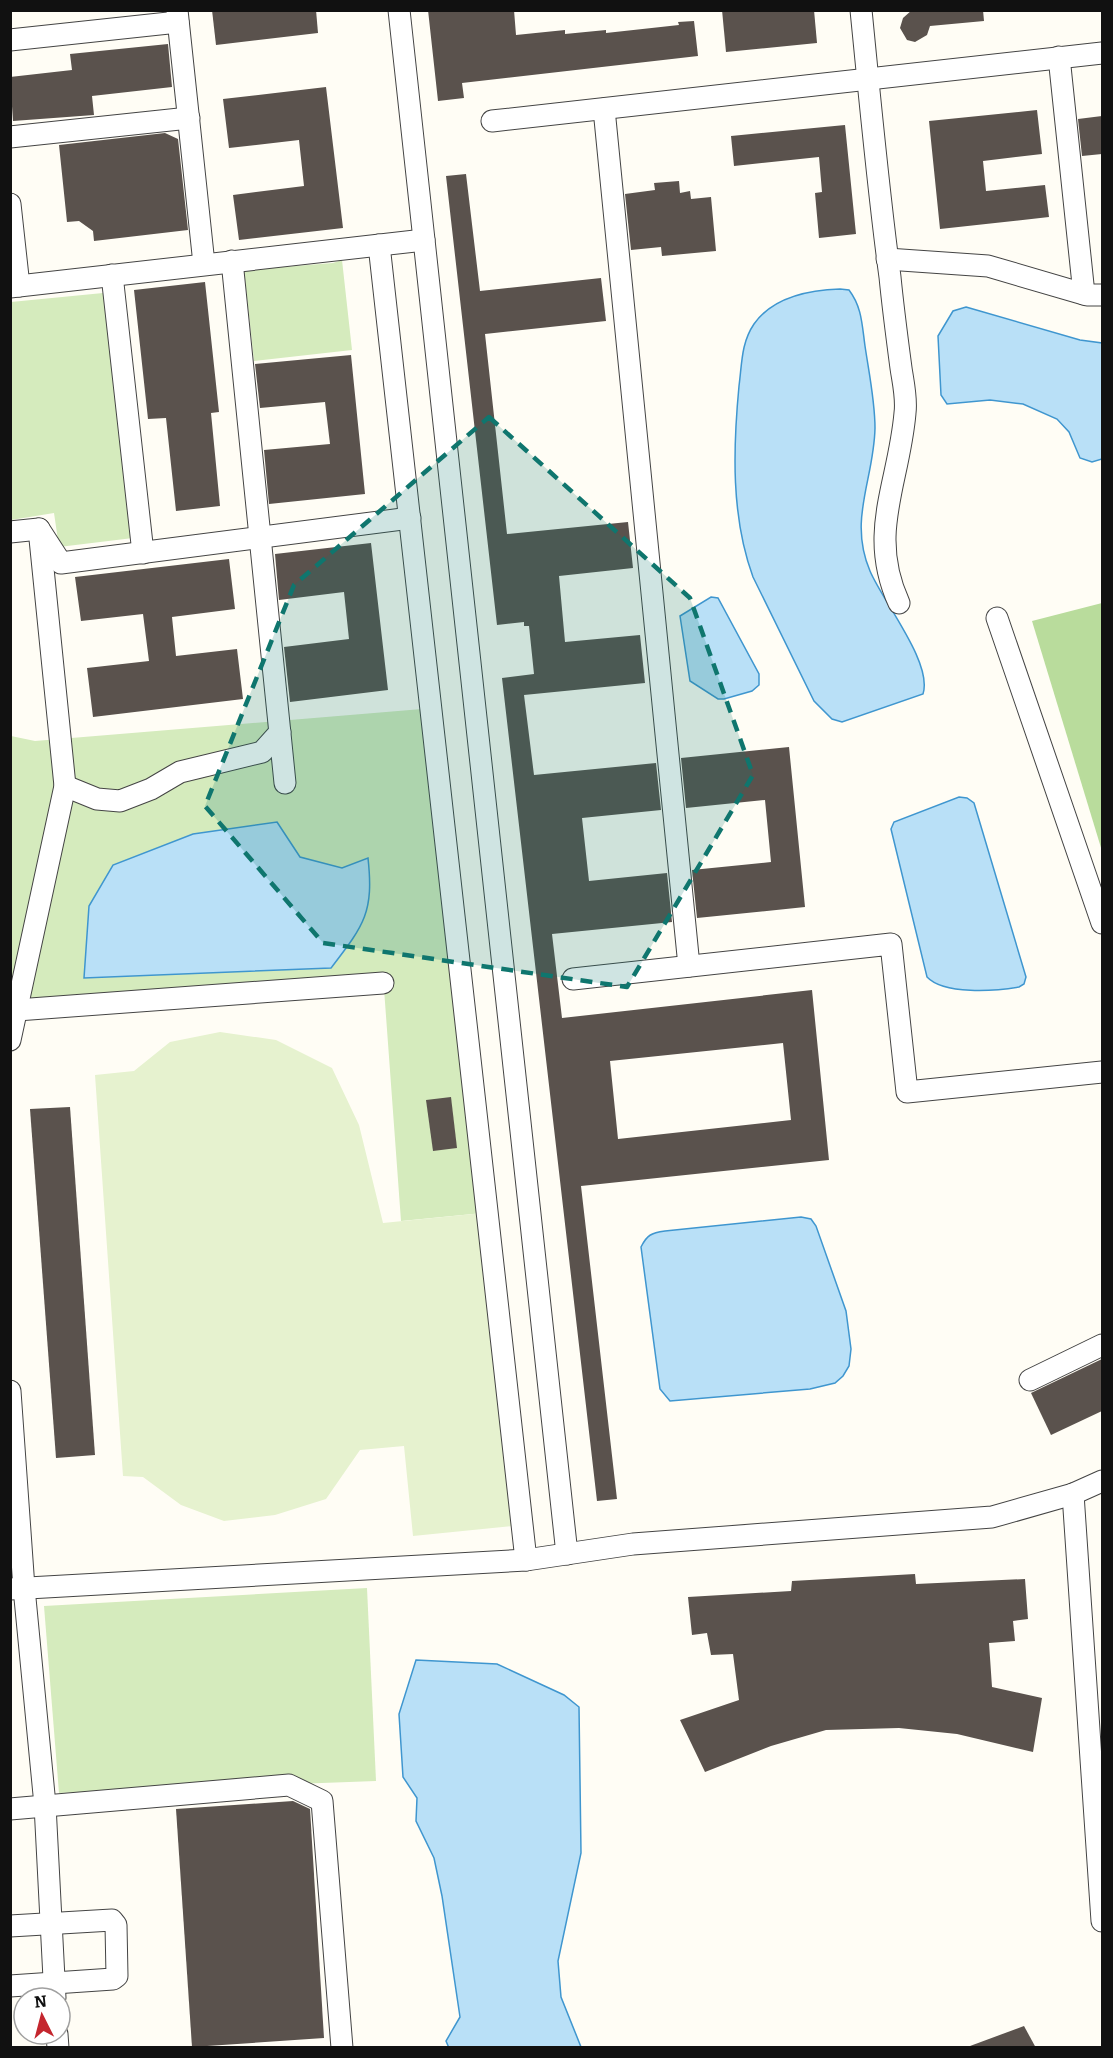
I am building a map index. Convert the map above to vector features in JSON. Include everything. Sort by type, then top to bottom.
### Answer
[{"type":"street","points":[[399,10],[567,1554]]},
{"type":"street","points":[[861,10],[887,259],[906,407],[902,450],[887,505],[883,554],[888,580],[899,603]]},
{"type":"street","points":[[10,40],[178,16],[204,264]]},
{"type":"street","points":[[492,121],[1102,52]]},
{"type":"street","points":[[887,259],[988,266],[1093,294],[1059,57]]},
{"type":"street","points":[[604,109],[689,966]]},
{"type":"street","points":[[10,137],[189,118]]},
{"type":"street","points":[[10,204],[15,286],[424,240]]},
{"type":"street","points":[[379,244],[526,1560]]},
{"type":"street","points":[[232,261],[285,783]]},
{"type":"street","points":[[112,275],[143,553]]},
{"type":"street","points":[[39,529],[61,563],[410,518]]},
{"type":"street","points":[[10,532],[39,529]]},
{"type":"street","points":[[10,1040],[65,786],[39,529]]},
{"type":"street","points":[[997,618],[1097,891],[1102,922]]},
{"type":"street","points":[[65,786],[97,799],[120,801],[151,789],[180,772],[262,752],[280,732]]},
{"type":"street","points":[[573,979],[891,944],[907,1092],[1102,1072]]},
{"type":"street","points":[[17,1010],[383,982]]},
{"type":"street","points":[[1030,1380],[1102,1345]]},
{"type":"street","points":[[10,1391],[17,1589],[45,1805],[54,1986]]},
{"type":"street","points":[[17,1589],[526,1560],[633,1544],[992,1516],[1074,1494],[1102,1480]]},
{"type":"street","points":[[1074,1494],[1102,1921]]},
{"type":"street","points":[[10,1809],[290,1785],[322,1801],[342,2048]]},
{"type":"street","points":[[10,1926],[112,1920],[116,1925],[117,1976],[113,1979],[72,1987]]},
{"type":"highlighted area","points":[[489,417],[690,598],[753,775],[627,987],[323,943],[205,806],[294,585]]},
{"type":"green space","points":[[342,260],[352,350],[254,361],[244,270],[333,263]]},
{"type":"green space","points":[[103,293],[133,538],[59,547],[54,513],[11,520],[11,302]]},
{"type":"green space","points":[[1102,603],[1102,851],[1032,621]]},
{"type":"green space","points":[[422,709],[483,1213],[401,1221],[383,975],[11,1001],[11,736],[35,741]]},
{"type":"green space","points":[[220,1032],[276,1040],[332,1068],[359,1125],[383,1223],[483,1213],[513,1526],[413,1536],[404,1446],[360,1450],[326,1499],[275,1515],[224,1521],[181,1505],[143,1477],[123,1476],[95,1075],[134,1071],[170,1042]]},
{"type":"green space","points":[[367,1588],[376,1781],[59,1793],[44,1606]]},
{"type":"water","points":[[849,290],[859,310],[874,408],[874,447],[862,517],[861,534],[864,552],[876,584],[914,650],[924,681],[923,694],[842,722],[832,719],[814,701],[753,577],[737,507],[735,458],[737,410],[744,346],[754,324],[771,307],[781,301],[804,293]]},
{"type":"water","points":[[966,307],[1080,340],[1102,343],[1102,459],[1092,462],[1080,458],[1069,432],[1057,419],[1023,404],[990,400],[947,404],[941,395],[938,336],[953,311]]},
{"type":"water","points":[[711,597],[718,598],[759,674],[759,685],[752,691],[724,699],[718,699],[690,681],[680,616]]},
{"type":"water","points":[[959,797],[967,798],[974,803],[1026,977],[1024,984],[1019,987],[997,990],[957,989],[935,983],[927,977],[891,829],[894,822]]},
{"type":"water","points":[[277,822],[300,857],[342,868],[368,858],[369,892],[364,918],[352,940],[331,968],[84,978],[89,906],[113,865],[193,834]]},
{"type":"water","points":[[801,1217],[811,1219],[816,1226],[846,1311],[851,1349],[849,1366],[843,1376],[835,1383],[810,1389],[670,1401],[660,1389],[641,1247],[645,1240],[653,1234],[665,1231]]},
{"type":"water","points":[[416,1660],[497,1664],[564,1695],[579,1707],[581,1853],[558,1961],[561,1997],[581,2047],[449,2048],[446,2041],[460,2017],[442,1896],[434,1858],[416,1821],[417,1798],[403,1777],[399,1714]]},
{"type":"building","points":[[212,10],[316,10],[318,33],[216,45]]},
{"type":"building","points":[[428,10],[514,10],[516,35],[565,30],[565,34],[606,30],[606,33],[679,25],[678,22],[694,21],[698,56],[462,83],[464,98],[438,101]]},
{"type":"building","points":[[722,10],[814,10],[817,43],[726,52]]},
{"type":"building","points":[[912,10],[983,10],[984,21],[930,26],[927,35],[915,42],[907,40],[900,28],[903,18]]},
{"type":"building","points":[[168,44],[172,87],[92,96],[94,115],[13,121],[10,77],[72,70],[70,54]]},
{"type":"building","points":[[326,87],[343,228],[239,240],[233,195],[304,186],[299,140],[229,148],[223,99]]},
{"type":"building","points":[[1037,110],[1042,154],[983,161],[986,191],[1045,185],[1049,217],[940,229],[929,121]]},
{"type":"building","points":[[1102,116],[1102,154],[1082,156],[1078,119]]},
{"type":"building","points":[[845,125],[856,234],[819,238],[815,193],[822,192],[819,157],[734,166],[731,136]]},
{"type":"building","points":[[165,133],[178,139],[188,230],[94,241],[93,231],[79,221],[67,222],[59,145]]},
{"type":"building","points":[[466,174],[480,291],[601,278],[606,321],[485,334],[507,534],[628,522],[633,568],[559,576],[565,642],[640,635],[645,683],[524,695],[534,775],[656,763],[661,810],[582,818],[589,881],[667,873],[672,922],[552,934],[562,1018],[812,990],[829,1160],[581,1186],[617,1499],[597,1501],[502,678],[534,674],[529,626],[524,626],[524,622],[497,625],[446,176]],"holes":[[[783,1043],[791,1120],[618,1139],[610,1061]]]},
{"type":"building","points":[[679,181],[680,193],[690,191],[691,199],[711,197],[716,251],[662,256],[661,247],[631,250],[625,194],[655,190],[654,183]]},
{"type":"building","points":[[205,282],[219,412],[211,413],[220,506],[176,511],[166,418],[148,419],[134,290]]},
{"type":"building","points":[[351,355],[365,494],[269,504],[264,450],[330,444],[325,402],[260,408],[255,364]]},
{"type":"building","points":[[371,543],[388,690],[290,702],[284,647],[349,639],[344,592],[279,600],[275,554]]},
{"type":"building","points":[[229,559],[235,609],[172,617],[176,656],[237,649],[243,699],[93,717],[87,668],[149,661],[143,614],[81,621],[75,577]]},
{"type":"building","points":[[789,747],[805,907],[697,918],[692,870],[771,862],[765,800],[686,808],[681,758]]},
{"type":"building","points":[[451,1097],[457,1148],[433,1151],[426,1100]]},
{"type":"building","points":[[70,1107],[95,1455],[56,1458],[30,1109]]},
{"type":"building","points":[[1102,1359],[1102,1411],[1051,1435],[1031,1393]]},
{"type":"building","points":[[915,1574],[916,1584],[1025,1579],[1028,1619],[1013,1621],[1015,1641],[989,1643],[992,1687],[1042,1698],[1033,1752],[957,1734],[899,1728],[826,1730],[771,1746],[705,1772],[680,1720],[739,1700],[733,1654],[711,1655],[707,1633],[692,1635],[688,1597],[791,1591],[792,1581]]},
{"type":"building","points":[[293,1801],[310,1809],[324,2038],[192,2047],[176,1809]]},
{"type":"building","points":[[1024,2026],[1036,2048],[970,2048],[970,2046]]}]
